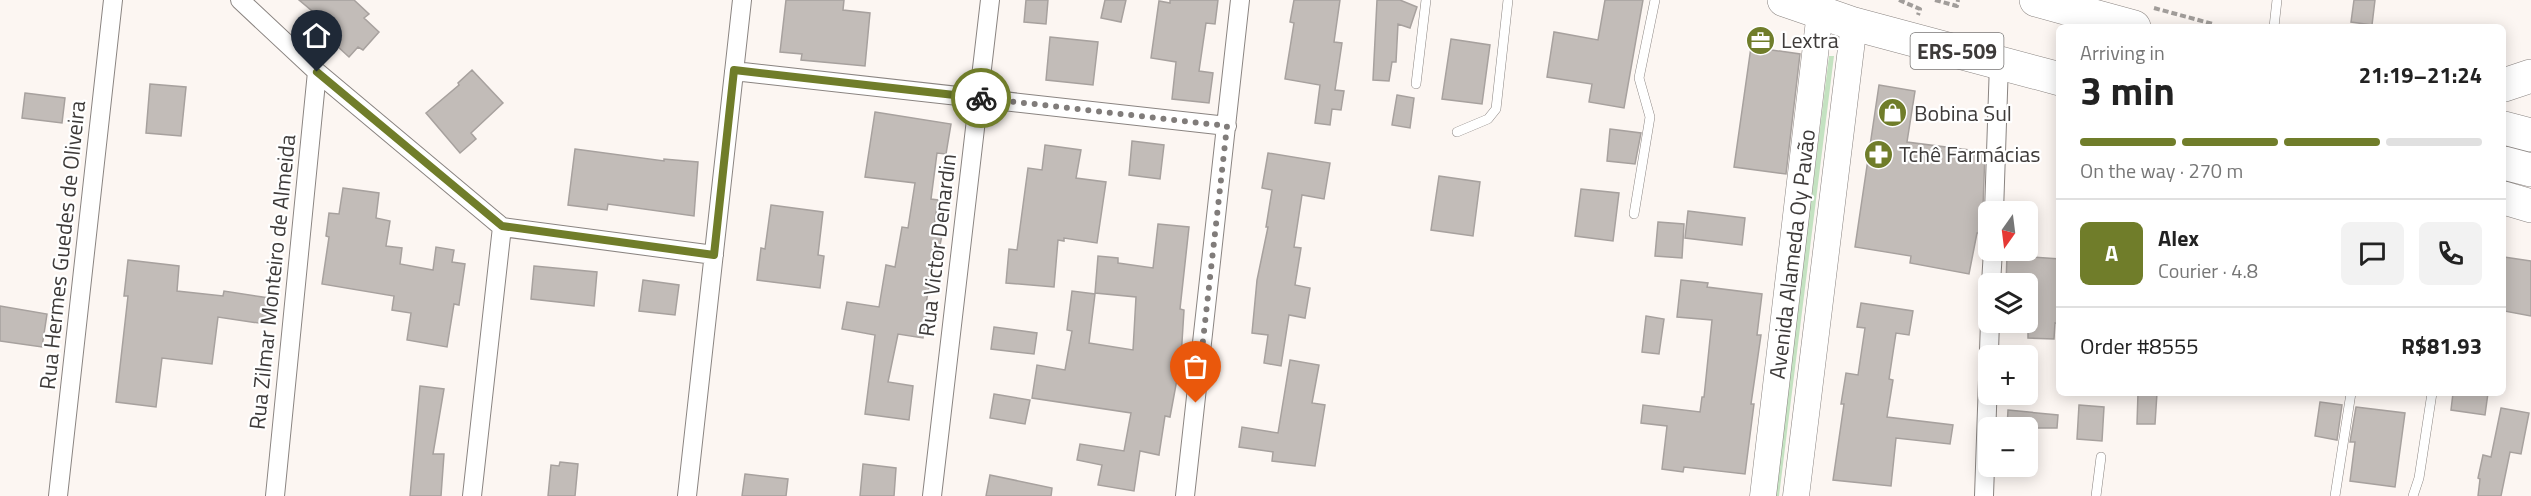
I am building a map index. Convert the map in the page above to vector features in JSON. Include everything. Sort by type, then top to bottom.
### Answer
[{"type":"highway","name":"ERS-509","points":[[1784,0],[1854,24],[2056,78]]},
{"type":"highway","points":[[2036,0],[2140,16]]},
{"type":"highway","points":[[2506,84],[2531,76]]},
{"type":"highway","points":[[2506,129],[2531,135]]},
{"type":"highway","points":[[2506,164],[2531,170]]},
{"type":"highway","points":[[2506,199],[2531,206]]},
{"type":"street","name":"Rua Hermes Guedes de Oliveira","points":[[58,496],[113,0]]},
{"type":"street","points":[[240,0],[317,72],[502,226],[714,255]]},
{"type":"street","points":[[687,496],[742,0]]},
{"type":"street","name":"Rua Victor Denardin","points":[[932,496],[990,0]]},
{"type":"street","points":[[1185,496],[1240,0]]},
{"type":"street","name":"Avenida Alameda Oy Pavão","points":[[1763,496],[1820,12]]},
{"type":"street","name":"Avenida Alameda Oy Pavão","points":[[1796,496],[1854,24]]},
{"type":"street","points":[[1994,201],[1999,63]]},
{"type":"street","points":[[734,70],[1227,126]]},
{"type":"street","name":"Rua Zilmar Monteiro de Almeida","points":[[276,496],[317,72]]},
{"type":"street","points":[[472,496],[502,226]]},
{"type":"street","points":[[1984,496],[1990,333]]},
{"type":"lane","points":[[1416,84],[1426,0]]},
{"type":"lane","points":[[1457,132],[1488,118],[1496,109],[1508,0]]},
{"type":"lane","points":[[1635,214],[1650,117],[1639,78],[1655,0]]},
{"type":"lane","points":[[2274,24],[2277,0]]},
{"type":"lane","points":[[2335,496],[2351,396]]},
{"type":"lane","points":[[2413,496],[2420,478],[2432,396]]},
{"type":"lane","points":[[2096,496],[2101,458]]},
{"type":"path","points":[[1935,0],[1957,6],[1958,0]]},
{"type":"path","points":[[2140,16],[2213,24]]},
{"type":"green space","points":[[1829,56],[1834,56],[1779,496],[1774,496]]},
{"type":"building","points":[[299,0],[354,0],[369,14],[364,18],[379,32],[363,50],[358,47],[349,57],[323,33],[330,26]]},
{"type":"building","points":[[786,0],[844,0],[843,10],[870,13],[865,66],[801,60],[802,54],[780,52]]},
{"type":"building","points":[[1026,0],[1048,0],[1046,24],[1024,22]]},
{"type":"building","points":[[1105,0],[1126,0],[1121,22],[1101,18]]},
{"type":"building","points":[[1170,0],[1218,0],[1215,24],[1206,23],[1199,71],[1213,73],[1209,103],[1172,99],[1176,62],[1151,58],[1159,1],[1170,3]]},
{"type":"building","points":[[1294,0],[1340,0],[1334,42],[1342,43],[1335,90],[1344,91],[1341,110],[1332,109],[1330,125],[1315,123],[1320,85],[1285,79],[1294,23],[1290,22]]},
{"type":"building","points":[[1377,0],[1400,0],[1417,7],[1410,28],[1398,24],[1396,62],[1392,62],[1389,81],[1373,80]]},
{"type":"building","points":[[1605,0],[1643,0],[1624,108],[1589,102],[1592,84],[1547,77],[1554,32],[1598,40]]},
{"type":"building","points":[[2354,0],[2375,0],[2372,24],[2351,22]]},
{"type":"building","points":[[1050,37],[1098,42],[1093,85],[1046,80]]},
{"type":"building","points":[[1451,39],[1490,45],[1482,104],[1442,99]]},
{"type":"building","points":[[1751,47],[1800,54],[1786,174],[1734,167]]},
{"type":"building","points":[[472,70],[503,103],[471,133],[476,139],[460,153],[426,113],[459,85],[458,83]]},
{"type":"building","points":[[150,84],[186,87],[181,136],[146,133]]},
{"type":"building","points":[[1879,85],[1915,91],[1907,142],[1985,152],[1983,201],[1978,201],[1978,233],[1969,274],[1910,263],[1911,256],[1855,247]]},
{"type":"building","points":[[25,93],[65,98],[62,123],[22,118]]},
{"type":"building","points":[[1397,95],[1414,98],[1410,128],[1392,125]]},
{"type":"building","points":[[875,112],[951,124],[946,154],[937,153],[931,199],[938,200],[933,233],[942,235],[937,260],[934,259],[925,309],[927,309],[923,338],[898,334],[888,382],[913,386],[909,420],[865,414],[875,335],[842,329],[847,302],[879,307],[886,265],[895,267],[902,227],[908,228],[915,183],[865,177]]},
{"type":"building","points":[[1610,129],[1641,133],[1635,164],[1607,161]]},
{"type":"building","points":[[1132,141],[1164,145],[1160,179],[1129,175]]},
{"type":"building","points":[[1045,145],[1081,150],[1076,178],[1106,182],[1097,243],[1064,238],[1064,241],[1058,240],[1054,287],[1006,283],[1009,249],[1017,250],[1028,168],[1042,170]]},
{"type":"building","points":[[575,149],[664,161],[664,159],[698,162],[694,216],[608,204],[607,210],[568,205]]},
{"type":"building","points":[[1268,153],[1330,163],[1324,199],[1302,195],[1294,247],[1301,248],[1295,285],[1310,288],[1305,318],[1289,315],[1281,366],[1264,363],[1268,335],[1252,333],[1257,280],[1268,227],[1266,227],[1272,190],[1262,188]]},
{"type":"building","points":[[1439,176],[1480,182],[1473,236],[1431,230]]},
{"type":"building","points":[[343,188],[379,193],[376,218],[390,221],[386,246],[402,248],[400,264],[433,270],[436,247],[454,250],[452,262],[465,264],[459,305],[454,304],[447,347],[407,340],[411,313],[392,310],[394,296],[322,284],[329,237],[326,236],[329,213],[339,214]]},
{"type":"building","points":[[1581,189],[1619,193],[1613,241],[1575,236]]},
{"type":"building","points":[[771,205],[823,212],[818,255],[824,256],[820,288],[757,280],[761,248],[765,249]]},
{"type":"building","points":[[1688,211],[1745,218],[1742,245],[1685,238]]},
{"type":"building","points":[[1658,222],[1684,224],[1682,258],[1655,256]]},
{"type":"building","points":[[1158,224],[1189,227],[1180,309],[1184,310],[1181,358],[1170,417],[1165,416],[1159,455],[1140,451],[1134,491],[1098,485],[1102,465],[1077,460],[1080,444],[1124,451],[1131,413],[1032,398],[1037,365],[1065,370],[1072,331],[1067,330],[1072,291],[1095,294],[1089,343],[1133,350],[1136,297],[1095,293],[1098,256],[1118,258],[1118,263],[1153,268]]},
{"type":"building","points":[[2038,257],[2056,259],[2054,339],[2028,338],[2028,333],[2038,333],[2038,273],[2006,273],[2007,261],[2038,261]]},
{"type":"building","points":[[2506,257],[2531,261],[2531,316],[2506,311]]},
{"type":"building","points":[[128,260],[179,266],[177,291],[223,296],[224,291],[269,298],[265,324],[218,317],[212,364],[162,358],[156,407],[116,402],[128,296],[124,296]]},
{"type":"building","points":[[534,266],[597,272],[594,306],[531,299]]},
{"type":"building","points":[[643,280],[679,285],[675,315],[639,311]]},
{"type":"building","points":[[1681,280],[1708,283],[1707,287],[1762,294],[1757,335],[1761,335],[1751,404],[1754,404],[1745,474],[1684,467],[1683,472],[1662,469],[1667,426],[1641,423],[1643,405],[1700,412],[1702,397],[1704,397],[1712,320],[1677,317]]},
{"type":"building","points":[[1861,303],[1913,311],[1909,335],[1896,333],[1889,379],[1893,380],[1887,417],[1953,425],[1950,444],[1896,438],[1891,486],[1833,480],[1846,373],[1858,375],[1865,328],[1857,327]]},
{"type":"building","points":[[0,306],[47,314],[42,347],[0,341]]},
{"type":"building","points":[[1646,316],[1664,319],[1659,354],[1642,352]]},
{"type":"building","points":[[994,327],[1037,333],[1034,354],[991,349]]},
{"type":"building","points":[[1290,360],[1319,365],[1312,403],[1325,405],[1315,466],[1272,461],[1273,452],[1239,447],[1242,427],[1278,433]]},
{"type":"building","points":[[420,386],[444,389],[433,454],[444,454],[441,496],[410,496]]},
{"type":"building","points":[[994,394],[1030,400],[1025,424],[990,418]]},
{"type":"building","points":[[2138,396],[2157,396],[2155,424],[2137,424]]},
{"type":"building","points":[[2453,396],[2488,396],[2485,415],[2451,410]]},
{"type":"building","points":[[2320,402],[2342,405],[2337,440],[2315,436]]},
{"type":"building","points":[[2079,405],[2104,407],[2102,441],[2077,439]]},
{"type":"building","points":[[2356,407],[2405,413],[2395,487],[2350,481],[2355,442],[2350,442]]},
{"type":"building","points":[[2501,408],[2529,413],[2521,454],[2510,452],[2501,496],[2478,496],[2480,479],[2478,478],[2483,455],[2491,457]]},
{"type":"building","points":[[2008,410],[2058,415],[2057,428],[2038,428],[2038,417],[2008,417]]},
{"type":"building","points":[[560,462],[578,464],[575,496],[548,496],[551,465],[559,466]]},
{"type":"building","points":[[863,464],[896,468],[894,496],[860,496]]},
{"type":"building","points":[[745,474],[788,479],[786,496],[742,496]]},
{"type":"building","points":[[990,475],[1052,488],[1051,496],[986,496]]},
{"type":"way so far","points":[[981,98],[1227,126],[1196,403]]},
{"type":"place","name":"Lextra","points":[[1760,40]]},
{"type":"place","name":"Bobina Sul","points":[[1893,113]]},
{"type":"place","name":"Tchê Farmácias","points":[[1878,154]]},
{"type":"route","points":[[317,72],[489,218],[502,226],[714,255],[734,70],[981,98]]}]
